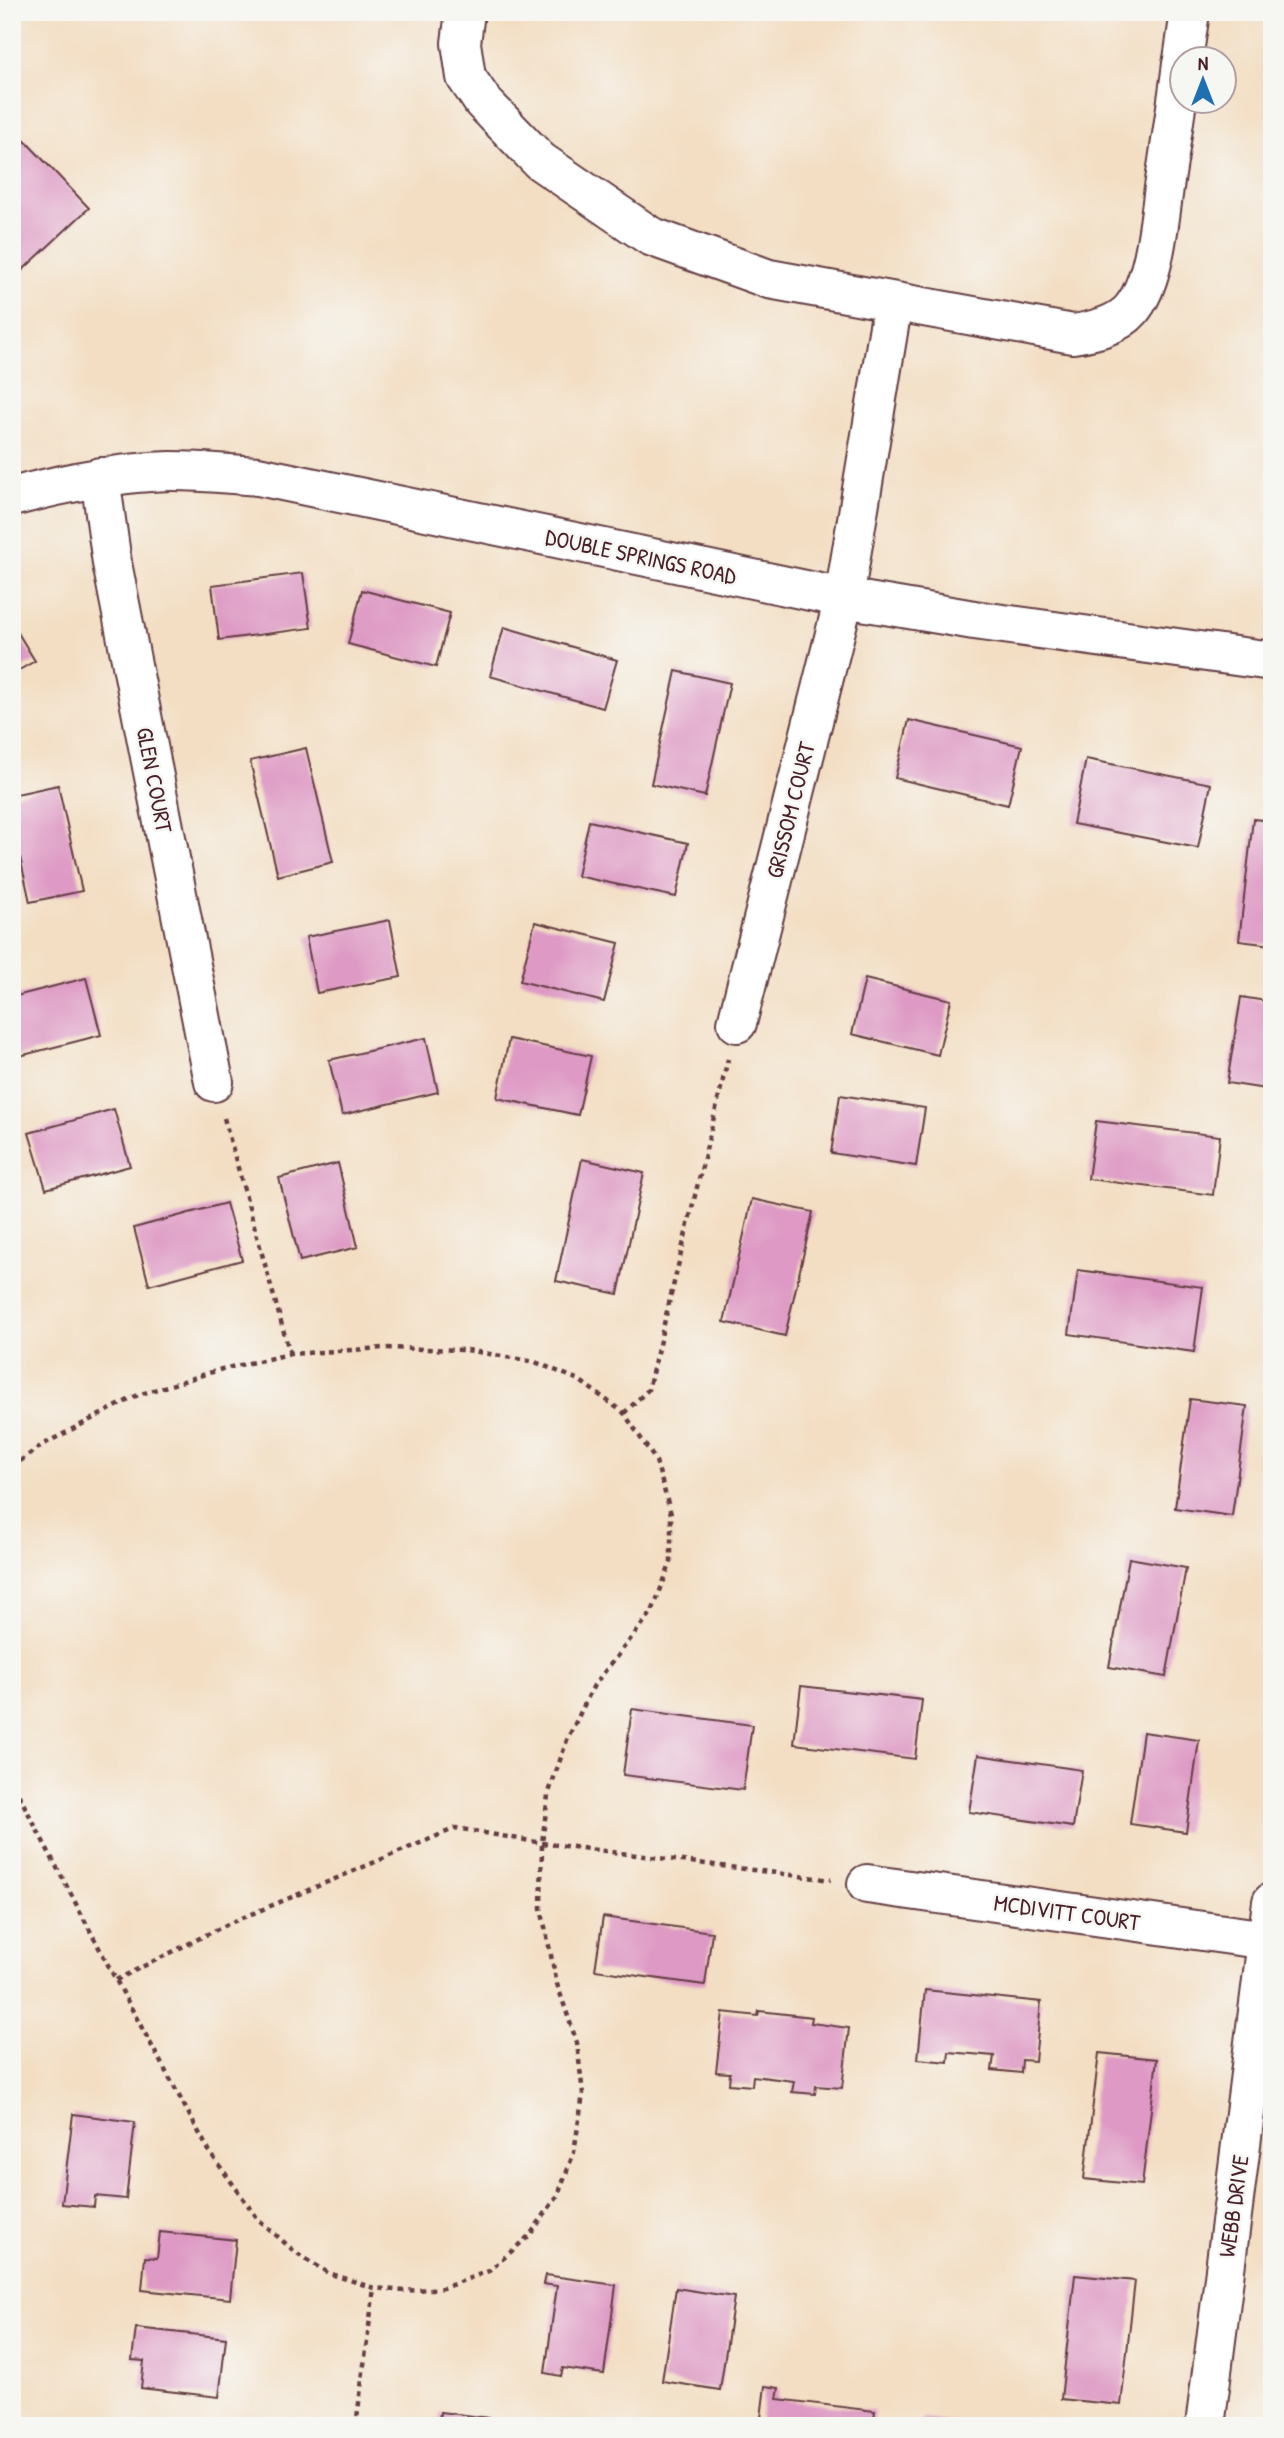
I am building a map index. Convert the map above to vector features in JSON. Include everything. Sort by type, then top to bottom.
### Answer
[{"type":"street","points":[[465,12],[461,43],[466,77],[483,102],[540,161],[650,236],[768,279],[1073,334],[1093,331],[1113,323],[1130,311],[1139,297],[1153,261],[1175,116]]},
{"type":"street","points":[[1185,46],[1190,12]]},
{"type":"street","name":"GRISSOM COURT","points":[[737,1023],[844,598],[893,302]]},
{"type":"street","name":"DOUBLE SPRINGS ROAD","points":[[12,498],[53,486],[100,477],[172,471],[257,476],[844,598],[974,620],[1272,661]]},
{"type":"street","name":"GLEN COURT","points":[[100,477],[112,563],[215,1082]]},
{"type":"street","name":"MCDIVITT COURT","points":[[867,1884],[1267,1940]]},
{"type":"street","name":"WEBB DRIVE","points":[[1205,2426],[1272,1902]]},
{"type":"path","points":[[624,1413],[648,1390],[737,1023]]},
{"type":"path","points":[[215,1082],[289,1354]]},
{"type":"path","points":[[12,1467],[42,1445],[138,1395],[222,1368],[289,1354],[383,1348],[467,1350],[522,1359],[579,1380],[624,1413],[656,1461],[671,1514],[671,1562],[652,1612],[594,1685],[567,1740],[548,1795],[542,1843],[541,1908],[557,1984],[577,2043],[583,2094],[574,2152],[558,2195],[530,2235],[489,2271],[443,2288],[404,2291],[374,2288],[328,2273],[294,2251],[258,2219],[209,2151],[12,1782]]},
{"type":"path","points":[[116,1980],[230,1923],[456,1828],[542,1843],[867,1884]]},
{"type":"path","points":[[356,2426],[374,2288]]},
{"type":"building","points":[[12,127],[89,208],[12,280]]},
{"type":"building","points":[[303,573],[311,628],[219,640],[212,585]]},
{"type":"building","points":[[362,590],[450,613],[436,667],[348,644]]},
{"type":"building","points":[[12,623],[35,661],[12,674]]},
{"type":"building","points":[[504,627],[617,660],[603,708],[490,676]]},
{"type":"building","points":[[676,671],[730,683],[705,796],[651,784]]},
{"type":"building","points":[[909,720],[1022,746],[1008,805],[895,778]]},
{"type":"building","points":[[306,748],[333,862],[278,876],[250,761]]},
{"type":"building","points":[[1086,759],[1211,784],[1198,848],[1073,824]]},
{"type":"building","points":[[58,785],[82,891],[30,902],[12,821],[12,795]]},
{"type":"building","points":[[1253,819],[1272,821],[1272,945],[1239,941]]},
{"type":"building","points":[[589,821],[688,843],[676,897],[577,876]]},
{"type":"building","points":[[390,920],[401,977],[317,993],[306,937]]},
{"type":"building","points":[[535,922],[619,943],[604,1002],[520,981]]},
{"type":"building","points":[[86,978],[101,1035],[12,1058],[12,997]]},
{"type":"building","points":[[865,979],[951,1000],[938,1055],[852,1034]]},
{"type":"building","points":[[1241,997],[1272,1002],[1272,1090],[1227,1083]]},
{"type":"building","points":[[426,1038],[438,1092],[342,1115],[329,1060]]},
{"type":"building","points":[[509,1039],[591,1056],[578,1115],[497,1098]]},
{"type":"building","points":[[840,1095],[925,1108],[916,1166],[831,1153]]},
{"type":"building","points":[[114,1109],[130,1166],[46,1189],[29,1133]]},
{"type":"building","points":[[1096,1121],[1220,1136],[1213,1195],[1088,1179]]},
{"type":"building","points":[[582,1159],[644,1173],[618,1294],[556,1281]]},
{"type":"building","points":[[338,1163],[358,1247],[300,1261],[279,1178]]},
{"type":"building","points":[[752,1199],[813,1212],[785,1336],[724,1322]]},
{"type":"building","points":[[226,1203],[242,1260],[149,1285],[134,1228]]},
{"type":"building","points":[[1078,1270],[1203,1287],[1194,1352],[1069,1334]]},
{"type":"building","points":[[1190,1399],[1247,1406],[1232,1516],[1175,1508]]},
{"type":"building","points":[[1129,1558],[1186,1568],[1166,1677],[1109,1667]]},
{"type":"building","points":[[801,1686],[922,1700],[915,1759],[794,1744]]},
{"type":"building","points":[[632,1709],[752,1725],[743,1790],[623,1775]]},
{"type":"building","points":[[1143,1732],[1199,1740],[1186,1832],[1130,1824]]},
{"type":"building","points":[[978,1755],[1082,1770],[1073,1827],[969,1812]]},
{"type":"building","points":[[603,1917],[712,1932],[705,1985],[595,1970]]},
{"type":"building","points":[[925,1990],[1041,2002],[1035,2061],[1022,2060],[1021,2073],[992,2070],[994,2056],[949,2052],[948,2062],[918,2059]]},
{"type":"building","points":[[759,2011],[812,2017],[811,2023],[849,2028],[842,2088],[816,2086],[815,2094],[792,2092],[794,2081],[753,2076],[752,2086],[729,2084],[730,2073],[716,2072],[723,2012],[758,2016]]},
{"type":"building","points":[[1099,2053],[1157,2059],[1142,2185],[1084,2179]]},
{"type":"building","points":[[73,2114],[135,2122],[126,2199],[95,2196],[94,2207],[62,2204]]},
{"type":"building","points":[[160,2232],[236,2240],[230,2299],[142,2290],[145,2257],[157,2258]]},
{"type":"building","points":[[545,2275],[616,2285],[604,2374],[563,2368],[561,2376],[545,2373],[557,2286],[543,2284]]},
{"type":"building","points":[[1075,2275],[1135,2281],[1121,2405],[1061,2399]]},
{"type":"building","points":[[676,2288],[734,2297],[720,2390],[662,2381]]},
{"type":"building","points":[[136,2328],[226,2338],[219,2397],[141,2388],[144,2361],[132,2360]]},
{"type":"building","points":[[765,2386],[779,2388],[777,2399],[875,2411],[873,2426],[760,2426]]},
{"type":"building","points":[[440,2412],[530,2423],[529,2426],[439,2426]]},
{"type":"building","points":[[923,2418],[967,2424],[967,2426],[921,2426]]}]
